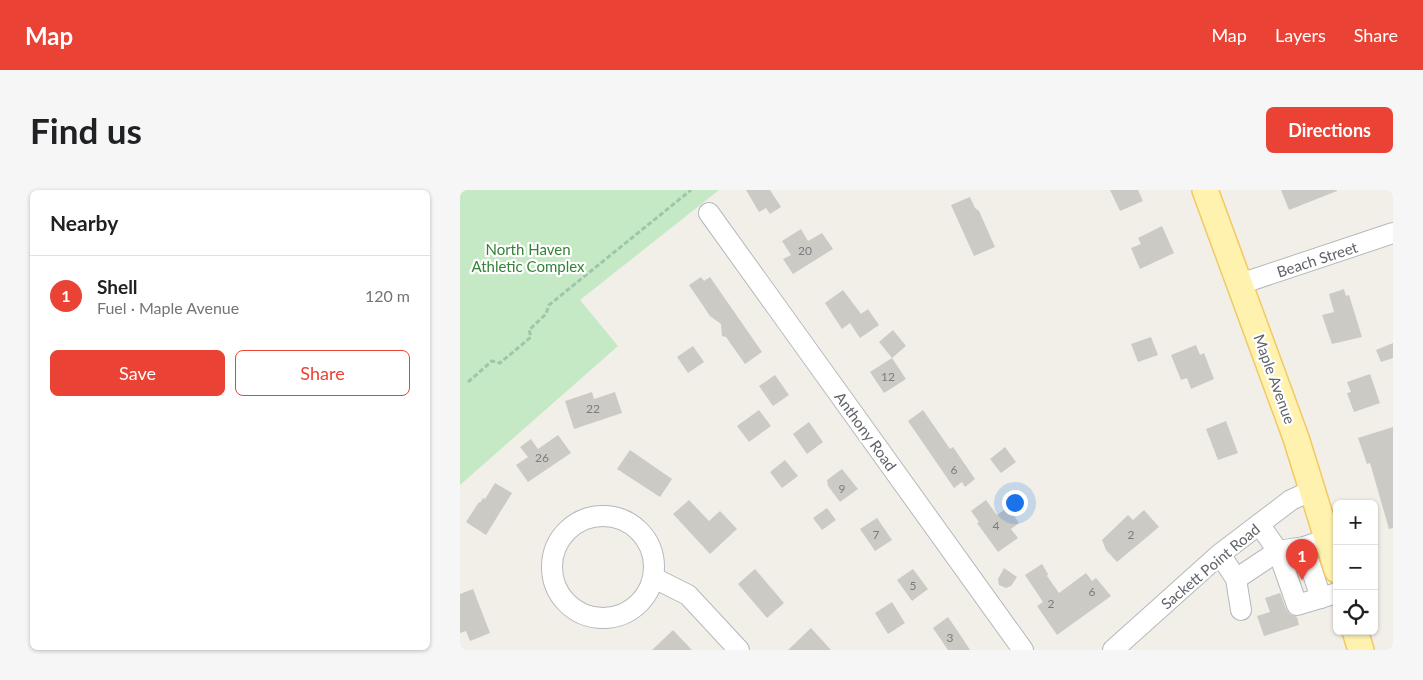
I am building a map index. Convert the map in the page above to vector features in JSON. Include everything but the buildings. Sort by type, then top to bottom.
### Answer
[{"type":"main road","name":"Maple Avenue","points":[[1205,190],[1277,383],[1313,490],[1316,543],[1333,565]]},
{"type":"main road","points":[[1356,635],[1361,650]]},
{"type":"street","name":"Anthony Road","points":[[709,213],[1023,650]]},
{"type":"street","name":"Beach Street","points":[[1240,284],[1393,233]]},
{"type":"street","name":"Sackett Point Road","points":[[1112,650],[1220,554],[1291,500],[1313,490]]},
{"type":"street","points":[[595,516],[612,517],[634,526],[650,545],[654,560],[654,578],[648,593],[637,606],[621,616],[604,619],[586,616],[571,607],[559,594],[553,578],[552,560],[557,545],[567,531],[580,522],[595,516]]},
{"type":"street","points":[[1236,579],[1278,551],[1316,543],[1329,595],[1297,605],[1278,551],[1259,524]]},
{"type":"street","points":[[1220,554],[1236,579],[1241,610]]},
{"type":"street","points":[[654,578],[688,595],[739,650]]},
{"type":"path","points":[[468,382],[492,361],[500,363],[531,337],[529,330],[546,314],[549,305],[691,190]]},
{"type":"green space","name":"North Haven Athletic Complex","points":[[460,190],[719,190],[580,300],[618,346],[460,485]]},
{"type":"place","name":"Shell","points":[[1302,580]]}]
